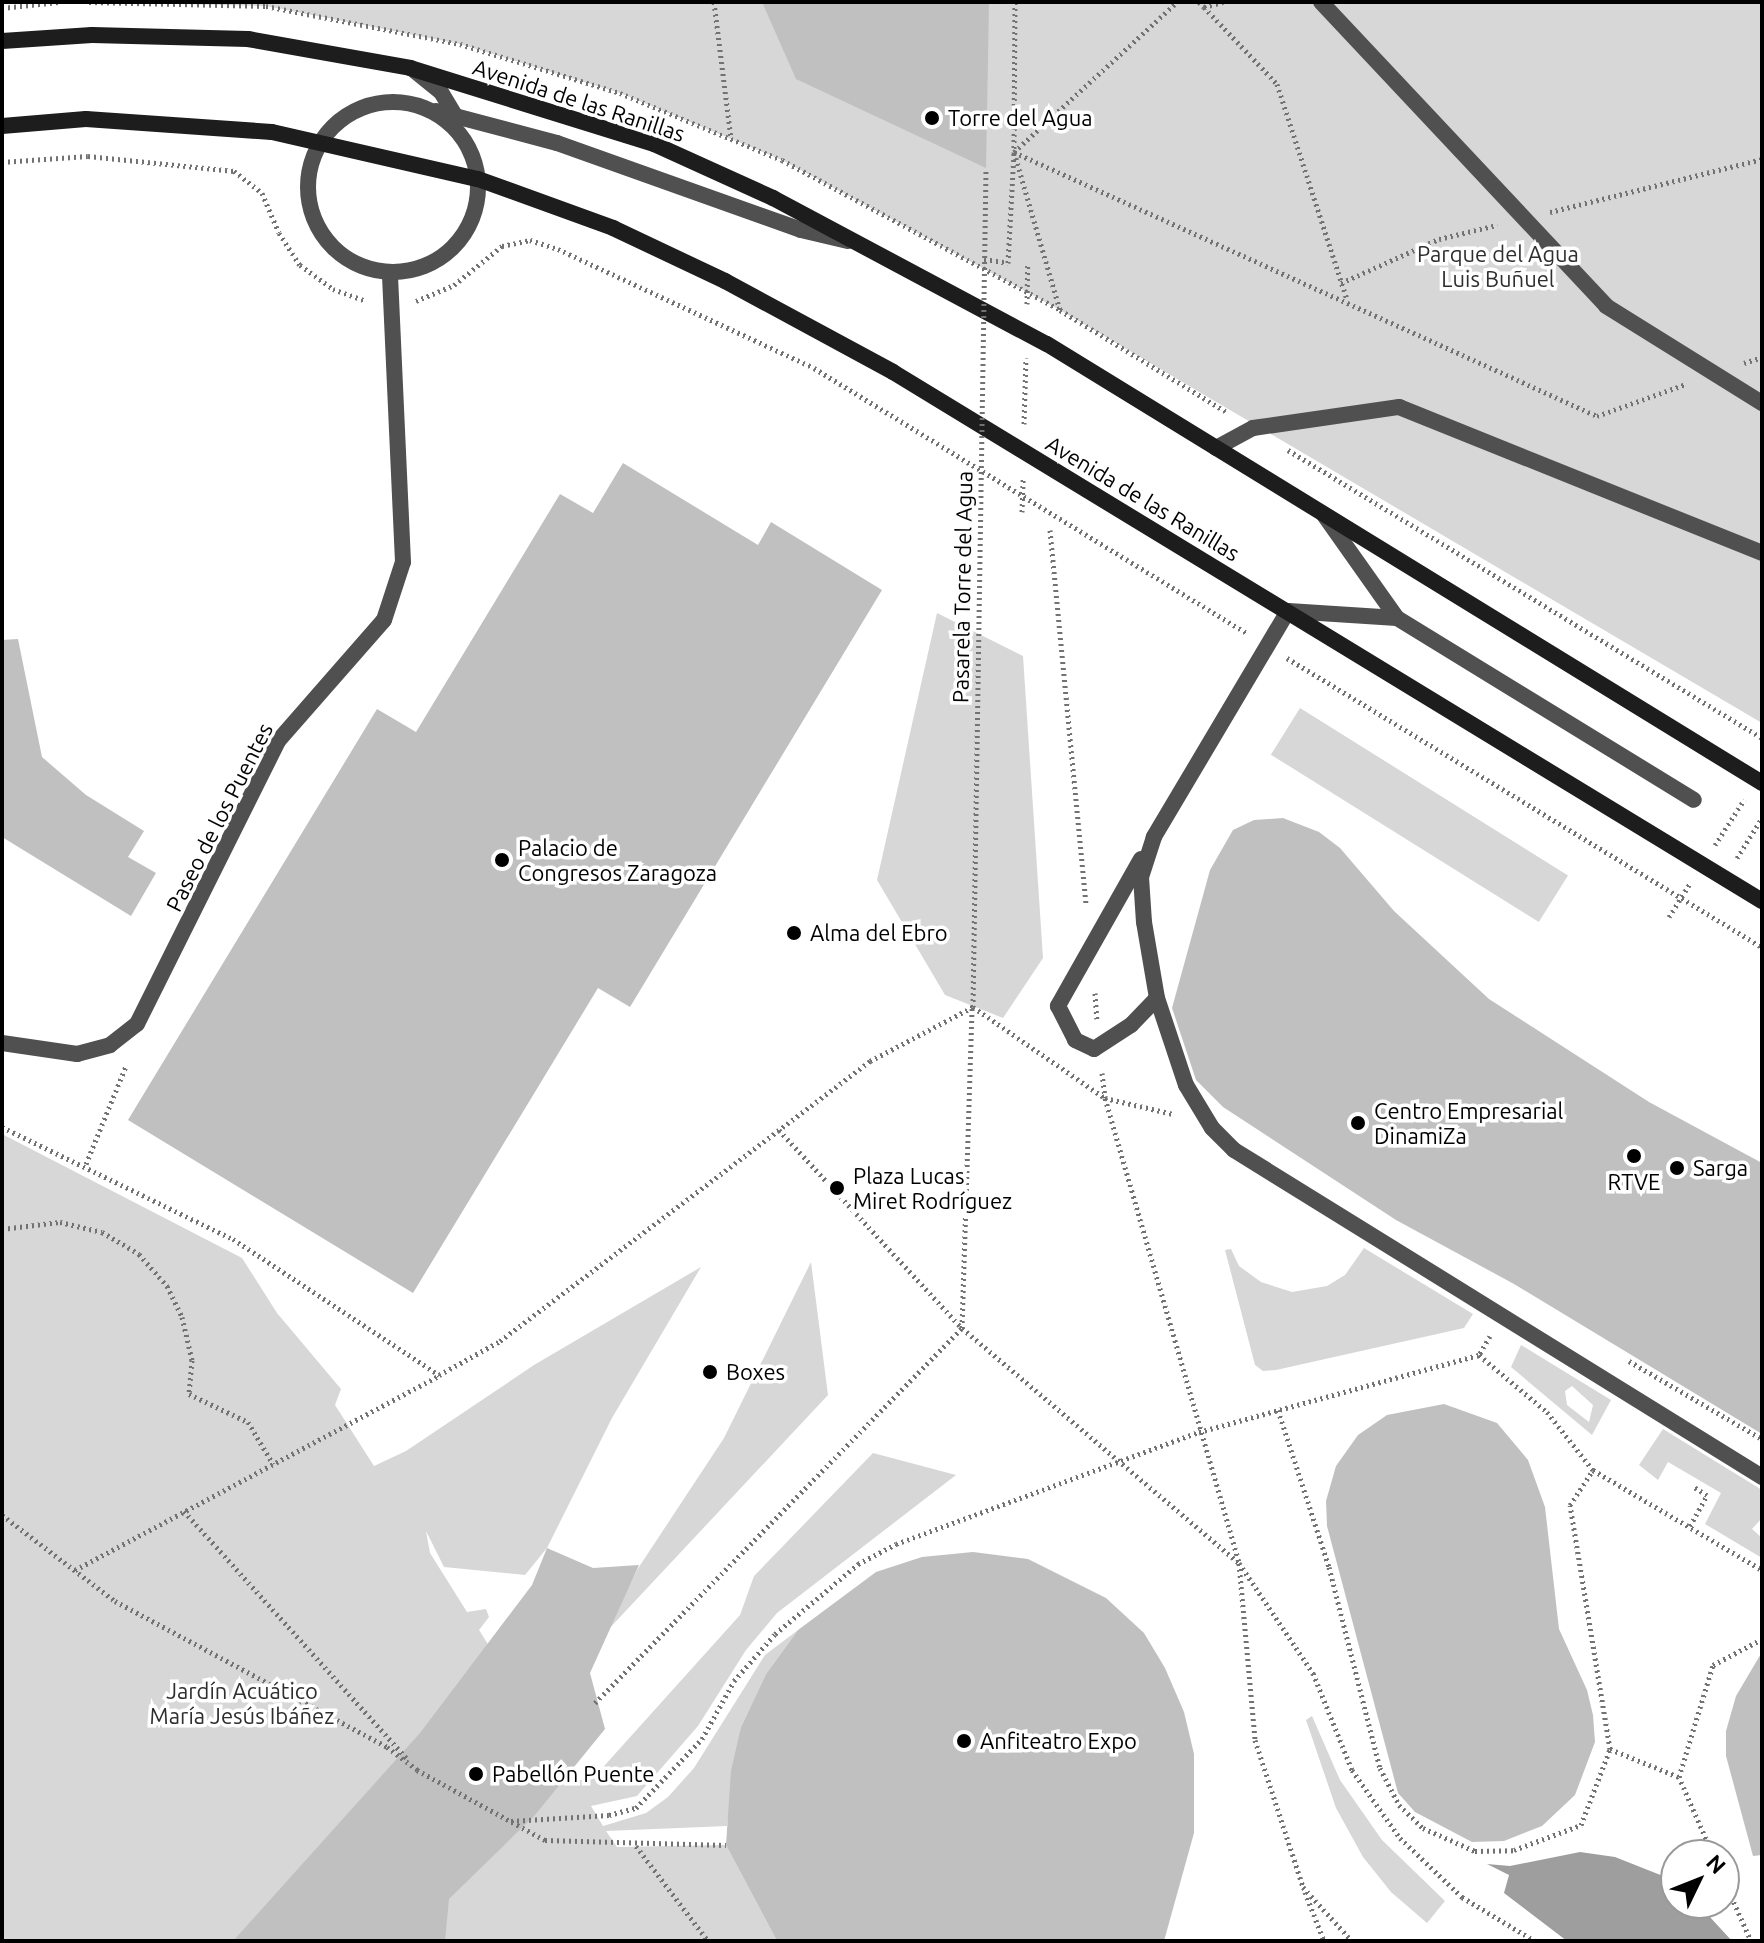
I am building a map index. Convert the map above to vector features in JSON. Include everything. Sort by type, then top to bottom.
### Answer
[{"type":"main road","name":"Avenida de las Ranillas","points":[[2,41],[92,35],[248,39],[410,68],[654,144],[861,245],[1027,333],[1762,783]]},
{"type":"main road","name":"Avenida de las Ranillas","points":[[2,126],[86,119],[206,124],[321,141],[478,179],[613,228],[725,281],[893,372],[1762,901]]},
{"type":"street","points":[[1321,2],[1606,306],[1762,403]]},
{"type":"street","name":"Avenida de las Ranillas","points":[[410,68],[441,92],[456,116],[478,179],[474,216],[456,246],[437,261],[390,272],[353,262],[324,236],[309,195],[321,141],[345,116],[364,107],[395,103],[456,116],[557,143],[801,230],[861,245]]},
{"type":"street","name":"Avenida de las Ranillas","points":[[427,109],[446,121],[468,147]]},
{"type":"street","name":"Paseo de los Puentes","points":[[2,1043],[77,1054],[110,1045],[137,1024],[278,741],[384,620],[403,562],[390,272]]},
{"type":"street","points":[[1216,448],[1253,428],[1399,407],[1762,553]]},
{"type":"street","points":[[1324,515],[1397,618],[1694,800]]},
{"type":"street","points":[[1157,998],[1100,1047],[1088,1049],[1075,1040],[1058,1006],[1090,944],[1288,611],[1397,618]]},
{"type":"street","points":[[1154,837],[1141,877],[1157,998],[1186,1085],[1223,1141],[1762,1477]]},
{"type":"path","points":[[2,8],[59,2]]},
{"type":"path","points":[[714,2],[731,138]]},
{"type":"path","points":[[984,259],[1008,263],[1014,152],[1015,2]]},
{"type":"path","points":[[1014,152],[1177,2]]},
{"type":"path","points":[[1201,4],[1223,2]]},
{"type":"path","points":[[1201,4],[1277,84],[1347,300]]},
{"type":"path","points":[[1014,152],[1347,300],[1597,416],[1762,357]]},
{"type":"path","points":[[1014,152],[1060,310]]},
{"type":"path","points":[[2,162],[88,156],[234,171],[262,193],[286,247],[311,274],[353,298],[392,304],[440,293],[490,253],[530,240],[814,368],[1762,947]]},
{"type":"path","points":[[1341,283],[1439,239],[1762,159]]},
{"type":"path","name":"Pasarela Torre del Agua","points":[[962,1328],[973,1007],[986,168]]},
{"type":"path","points":[[1022,512],[1028,265]]},
{"type":"path","points":[[1050,530],[1090,944]]},
{"type":"path","points":[[1094,988],[1105,1098],[1239,1563],[1255,1740],[1324,1941]]},
{"type":"path","points":[[75,1570],[500,1341],[870,1061],[973,1007],[1105,1098]]},
{"type":"path","points":[[86,1164],[127,1063]]},
{"type":"path","points":[[2,1127],[86,1164],[233,1239],[439,1375]]},
{"type":"path","points":[[779,1130],[962,1328],[1239,1563],[1313,1673],[1352,1770],[1400,1838],[1462,1897],[1535,1941]]},
{"type":"path","points":[[2,1229],[60,1222],[102,1232],[139,1254],[167,1286],[182,1317],[192,1360],[189,1394],[248,1422],[273,1464]]},
{"type":"path","points":[[511,1821],[609,1815],[636,1808],[702,1739],[734,1681],[775,1634],[858,1564],[1117,1459],[1199,1432],[1479,1355],[1502,1316]]},
{"type":"path","points":[[595,1703],[962,1328]]},
{"type":"path","points":[[1479,1355],[1547,1412],[1593,1470],[1762,1570]]},
{"type":"path","points":[[1278,1410],[1329,1567],[1380,1768],[1399,1805],[1423,1828],[1475,1851],[1514,1850],[1581,1825],[1610,1749],[1570,1505],[1593,1470]]},
{"type":"path","points":[[1690,1526],[1707,1495],[1694,1487]]},
{"type":"path","points":[[184,1511],[417,1770]]},
{"type":"path","points":[[2,1515],[115,1601],[387,1747],[417,1770],[545,1840],[636,1845],[726,1845]]},
{"type":"path","points":[[1706,1839],[1679,1777],[1713,1665],[1762,1639]]},
{"type":"path","points":[[1610,1749],[1679,1777]]},
{"type":"path","points":[[636,1845],[708,1941]]},
{"type":"path","points":[[1303,1887],[1352,1941]]},
{"type":"path","points":[[1740,1916],[1751,1941]]},
{"type":"green space","name":"Parque del Agua Luis Buñuel","points":[[89,2],[1762,2],[1762,723],[1060,310],[782,160],[620,93],[460,44],[266,6]]},
{"type":"green space","points":[[937,613],[1023,656],[1043,958],[1003,1018],[945,995],[877,880]]},
{"type":"green space","points":[[1300,708],[1568,875],[1539,922],[1271,755]]},
{"type":"green space","name":"Jardín Acuático María Jesús Ibáñez","points":[[2,1134],[242,1258],[277,1313],[341,1389],[335,1405],[374,1466],[406,1451],[534,1365],[701,1267],[612,1418],[547,1548],[525,1575],[444,1567],[426,1531],[430,1553],[467,1612],[486,1609],[489,1617],[479,1630],[575,1782],[596,1775],[740,1615],[754,1576],[873,1453],[956,1475],[777,1613],[746,1650],[698,1726],[637,1796],[591,1806],[603,1826],[646,1813],[668,1797],[694,1768],[765,1655],[798,1630],[766,1674],[741,1727],[727,1826],[606,1831],[617,1847],[726,1845],[777,1941],[2,1941]]},
{"type":"green space","points":[[1364,1248],[1473,1314],[1464,1328],[1276,1370],[1263,1371],[1255,1365],[1225,1250],[1231,1249],[1239,1266],[1261,1282],[1292,1292],[1327,1286],[1345,1275]]},
{"type":"green space","points":[[811,1262],[828,1395],[606,1632],[637,1570],[724,1438]]},
{"type":"green space","points":[[1521,1345],[1611,1400],[1592,1435],[1511,1367]],"holes":[[[1572,1386],[1593,1405],[1589,1422],[1567,1405],[1565,1391]]]},
{"type":"green space","points":[[1663,1429],[1762,1490],[1762,1518],[1752,1529],[1762,1538],[1762,1558],[1705,1524],[1721,1493],[1668,1462],[1658,1480],[1639,1465]]},
{"type":"green space","points":[[1312,1716],[1340,1780],[1382,1840],[1445,1901],[1427,1923],[1391,1892],[1363,1857],[1336,1808],[1306,1720]]},
{"type":"shaded area","points":[[1580,1852],[1615,1857],[1660,1875],[1660,1919],[1712,1919],[1732,1941],[1567,1941],[1504,1893],[1509,1875],[1487,1864],[1510,1866]]},
{"type":"building","name":"Torre del Agua","points":[[762,2],[989,2],[986,168],[796,79]]},
{"type":"building","name":"Palacio de Congresos Zaragoza","points":[[623,463],[758,545],[771,522],[882,590],[630,1007],[598,988],[413,1293],[128,1120],[377,709],[416,732],[560,494],[593,513]]},
{"type":"building","points":[[18,639],[42,757],[86,795],[144,831],[128,857],[156,873],[131,916],[2,837],[2,640]]},
{"type":"building","name":"Centro Empresarial DinamiZa","points":[[1283,818],[1319,832],[1340,848],[1394,911],[1489,999],[1649,1102],[1762,1163],[1762,1434],[1514,1284],[1396,1220],[1223,1107],[1196,1080],[1172,1008],[1210,870],[1233,830],[1254,820]]},
{"type":"building","points":[[1444,1404],[1497,1423],[1528,1460],[1545,1507],[1559,1629],[1587,1690],[1593,1715],[1595,1742],[1575,1795],[1542,1826],[1504,1841],[1472,1842],[1415,1812],[1398,1793],[1327,1526],[1326,1501],[1336,1466],[1358,1435],[1387,1415]]},
{"type":"building","name":"Pabellón Puente","points":[[547,1548],[593,1568],[639,1565],[590,1673],[605,1729],[535,1815],[449,1899],[445,1941],[233,1941],[420,1733],[532,1585]]},
{"type":"building","name":"Anfiteatro Expo","points":[[973,1552],[1028,1559],[1106,1598],[1144,1633],[1165,1668],[1184,1712],[1194,1754],[1194,1833],[1164,1941],[777,1941],[726,1845],[731,1771],[741,1727],[766,1674],[798,1630],[876,1572],[922,1557]]},
{"type":"building","points":[[1762,1652],[1762,1855],[1753,1856],[1726,1756],[1726,1731],[1736,1696]]},
{"type":"place","name":"Torre del Agua","points":[[932,118]]},
{"type":"place","name":"Palacio de Congresos Zaragoza","points":[[502,860]]},
{"type":"place","name":"Alma del Ebro","points":[[794,933]]},
{"type":"place","name":"Centro Empresarial DinamiZa","points":[[1358,1123]]},
{"type":"place","name":"RTVE","points":[[1634,1156]]},
{"type":"place","name":"Sarga","points":[[1677,1168]]},
{"type":"place","name":"Plaza Lucas Miret Rodríguez","points":[[837,1188]]},
{"type":"place","name":"Boxes","points":[[710,1372]]},
{"type":"place","name":"Anfiteatro Expo","points":[[964,1741]]},
{"type":"place","name":"Pabellón Puente","points":[[476,1774]]}]
